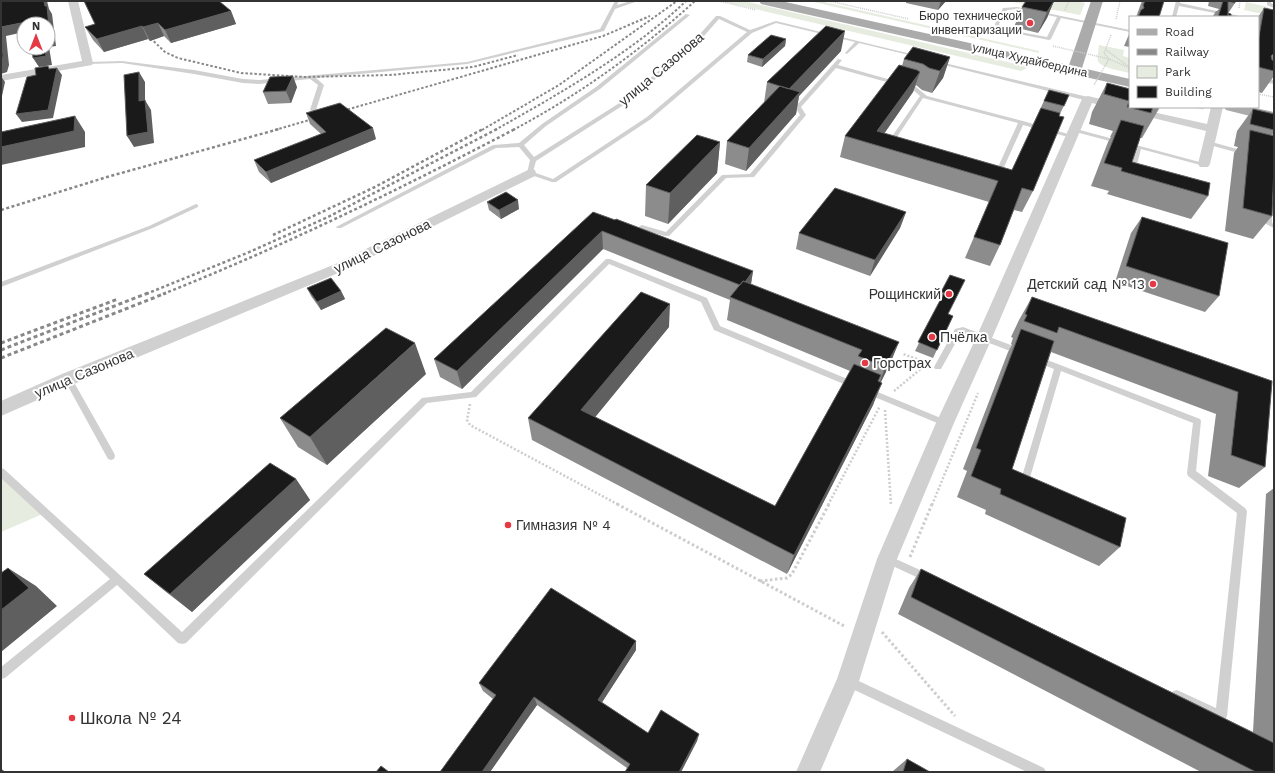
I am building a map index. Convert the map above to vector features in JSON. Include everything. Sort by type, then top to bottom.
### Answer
[{"type":"main road","name":"улица Худайбердина","points":[[765,1],[1127,81]]},
{"type":"main road","name":"улица Худайбердина","points":[[786,1],[1075,67],[1127,81]]},
{"type":"main road","points":[[987,50],[1075,67],[1097,1]]},
{"type":"main road","points":[[1235,108],[1274,117]]},
{"type":"main road","points":[[1259,108],[1274,112]]},
{"type":"street","points":[[1,78],[88,63],[73,1]]},
{"type":"street","points":[[808,772],[848,681],[887,559],[945,423],[984,338],[1088,99],[1212,129]]},
{"type":"street","points":[[1204,164],[1217,108]]},
{"type":"street","name":"улица Сазонова","points":[[1,409],[68,379],[338,268],[531,166]]},
{"type":"lane","points":[[88,63],[122,62],[194,72],[243,81],[259,82],[468,63],[602,30],[617,1]]},
{"type":"lane","points":[[613,8],[636,1]]},
{"type":"lane","points":[[1268,1],[1269,4],[1274,7]]},
{"type":"lane","points":[[1174,16],[1178,2],[1238,16]]},
{"type":"lane","points":[[1059,17],[1050,38],[1045,39],[1003,30],[998,27],[997,24],[1005,10],[1010,8],[1059,17],[1129,31]]},
{"type":"lane","points":[[339,227],[496,146],[521,145],[544,125],[598,88],[688,15]]},
{"type":"lane","name":"улица Сазонова","points":[[531,166],[631,98],[702,35],[718,17],[750,32]]},
{"type":"lane","points":[[521,145],[531,166],[554,181],[649,118],[750,32],[776,22],[919,57]]},
{"type":"lane","points":[[848,53],[858,42]]},
{"type":"lane","points":[[631,238],[642,227],[667,235],[724,176],[752,176],[804,115],[798,107],[840,60]]},
{"type":"lane","points":[[935,61],[1088,99]]},
{"type":"lane","points":[[835,66],[914,88],[923,95],[1021,122],[1204,164]]},
{"type":"lane","points":[[312,78],[321,85],[313,110]]},
{"type":"lane","points":[[1259,79],[1274,82]]},
{"type":"lane","points":[[893,151],[886,149],[923,95]]},
{"type":"lane","points":[[988,179],[995,181],[1021,122]]},
{"type":"lane","points":[[1208,143],[1250,154]]},
{"type":"lane","points":[[1130,181],[1139,148]]},
{"type":"lane","points":[[1269,202],[1269,224],[1274,226]]},
{"type":"lane","points":[[1,285],[151,227],[196,206]]},
{"type":"lane","points":[[1,472],[182,639],[425,400],[473,395],[608,261],[704,300],[717,328],[945,423]]},
{"type":"lane","points":[[938,367],[958,330],[963,330],[1196,421],[1191,473],[1242,511],[1221,716],[1171,692]]},
{"type":"lane","points":[[1038,489],[1024,483],[1058,367]]},
{"type":"lane","points":[[68,379],[110,456]]},
{"type":"lane","points":[[887,559],[935,581]]},
{"type":"lane","points":[[1,674],[117,578]]},
{"type":"lane","points":[[848,681],[1040,772]]},
{"type":"path","points":[[1053,46],[1108,59],[1129,68]]},
{"type":"path","points":[[1106,50],[1129,67]]},
{"type":"path","points":[[1104,54],[1108,59]]},
{"type":"path","points":[[1094,85],[1108,59]]},
{"type":"path","points":[[1259,94],[1274,97]]},
{"type":"path","points":[[760,581],[787,578],[792,574],[884,398],[928,363],[904,354]]},
{"type":"path","points":[[906,567],[981,387]]},
{"type":"path","points":[[473,395],[467,414],[467,420],[470,426],[862,636],[876,645],[880,630],[957,718]]},
{"type":"path","points":[[884,398],[892,513]]},
{"type":"green space","points":[[744,1],[1029,67],[1021,71],[725,2]]},
{"type":"green space","points":[[809,1],[820,1],[1039,51],[1039,53]]},
{"type":"green space","points":[[1008,1],[1077,1],[1085,3],[1080,15]]},
{"type":"green space","points":[[1246,2],[1268,7],[1267,15],[1244,10]]},
{"type":"green space","points":[[1099,45],[1124,50],[1123,56],[1129,58],[1129,73],[1103,66],[1097,58]]},
{"type":"green space","points":[[1,472],[45,513],[1,532]]},
{"type":"building","points":[[1,1],[44,1],[45,6],[47,6],[48,16],[16,16],[16,24],[1,27]]},
{"type":"building","points":[[84,1],[219,1],[231,11],[165,30],[158,23],[97,39],[85,27],[95,24]]},
{"type":"building","points":[[1026,1],[1054,1],[1047,12],[1022,7]]},
{"type":"building","points":[[1145,1],[1164,1],[1159,16],[1138,16],[1141,10],[1144,8],[1143,5]]},
{"type":"building","points":[[1223,1],[1228,1],[1228,16],[1218,16]]},
{"type":"building","points":[[1264,8],[1274,10],[1274,54],[1271,56],[1272,60],[1274,61],[1274,71],[1259,67],[1259,36]]},
{"type":"building","points":[[826,26],[845,31],[789,89],[767,82]]},
{"type":"building","points":[[1,33],[3,56],[1,64]]},
{"type":"building","points":[[771,35],[786,39],[763,59],[748,55]]},
{"type":"building","points":[[913,47],[950,57],[940,71],[929,68],[923,64],[904,59]]},
{"type":"building","points":[[33,56],[46,56],[33,58]]},
{"type":"building","points":[[899,65],[920,72],[877,131],[1012,170],[1041,108],[1060,113],[1059,116],[1064,117],[1033,191],[1022,188],[1000,245],[974,237],[998,181],[845,136]]},
{"type":"building","points":[[48,66],[49,69],[57,68],[48,110],[16,114],[27,77],[36,75],[35,68]]},
{"type":"building","points":[[139,72],[139,101],[145,100],[148,132],[127,136],[124,75]]},
{"type":"building","points":[[293,76],[286,91],[263,92],[270,77]]},
{"type":"building","points":[[1107,83],[1129,89],[1129,101],[1104,94]]},
{"type":"building","points":[[780,86],[800,92],[749,148],[727,141]]},
{"type":"building","points":[[1049,90],[1069,95],[1064,106],[1044,101]]},
{"type":"building","points":[[340,103],[373,128],[266,172],[254,160],[326,132],[306,113]]},
{"type":"building","points":[[1131,108],[1153,108],[1151,113]]},
{"type":"building","points":[[1253,109],[1274,114],[1274,130],[1250,124]]},
{"type":"building","points":[[75,116],[74,131],[1,147],[1,132]]},
{"type":"building","points":[[1121,120],[1144,126],[1132,162],[1210,183],[1208,196],[1121,171],[1122,168],[1104,163]]},
{"type":"building","points":[[1250,130],[1274,136],[1272,216],[1243,208]]},
{"type":"building","points":[[697,135],[720,142],[670,193],[646,185]]},
{"type":"building","points":[[835,188],[906,212],[875,260],[799,233]]},
{"type":"building","points":[[506,192],[518,200],[499,210],[487,202]]},
{"type":"building","points":[[593,212],[615,220],[616,219],[753,271],[745,282],[743,281],[740,285],[602,231],[457,371],[434,359]]},
{"type":"building","points":[[1142,217],[1228,243],[1219,296],[1126,266]]},
{"type":"building","points":[[950,275],[965,280],[948,314],[953,316],[937,350],[918,342],[944,293],[941,292]]},
{"type":"building","points":[[331,278],[341,291],[317,302],[307,288]]},
{"type":"building","points":[[743,281],[899,342],[885,367],[858,356],[862,350],[730,297]]},
{"type":"building","points":[[641,292],[670,304],[581,410],[775,506],[854,364],[881,375],[878,381],[882,383],[794,555],[528,418]]},
{"type":"building","points":[[1032,297],[1272,381],[1265,467],[1231,455],[1238,392],[1059,327],[1057,333],[1024,321],[1027,315],[1025,314]]},
{"type":"building","points":[[386,328],[415,343],[310,437],[280,418]]},
{"type":"building","points":[[1021,329],[1054,341],[1012,469],[1126,518],[1120,547],[1000,494],[1001,489],[971,476],[981,450],[976,448]]},
{"type":"building","points":[[270,463],[296,479],[170,594],[144,574]]},
{"type":"building","points":[[8,568],[29,588],[1,610],[1,573]]},
{"type":"building","points":[[921,569],[1274,743],[1274,772],[1256,772],[911,597]]},
{"type":"building","points":[[551,588],[636,641],[598,700],[648,733],[661,710],[699,734],[679,772],[625,772],[630,764],[534,697],[482,772],[440,772],[496,695],[479,683]]},
{"type":"building","points":[[907,759],[930,772],[903,772]]},
{"type":"building","points":[[381,766],[389,772],[376,772]]},
{"type":"railway","points":[[482,130],[559,85],[677,1]]},
{"type":"railway","points":[[495,130],[570,87],[619,55],[643,38],[686,1]]},
{"type":"railway","points":[[513,130],[562,102],[631,55],[695,1]]},
{"type":"railway","points":[[339,112],[603,36],[650,16]]},
{"type":"railway","points":[[144,32],[165,52],[178,58],[241,73],[304,77],[390,75],[473,67],[518,55]]},
{"type":"railway","points":[[275,130],[320,117]]},
{"type":"railway","points":[[1,210],[107,177],[279,129]]},
{"type":"railway","points":[[273,235],[375,187],[483,129]]},
{"type":"railway","points":[[146,294],[247,253],[328,217],[497,129]]},
{"type":"railway","points":[[163,294],[297,237],[515,129]]},
{"type":"railway","points":[[1,350],[148,293]]},
{"type":"railway","points":[[1,358],[166,293]]},
{"type":"railway","points":[[1,343],[118,299]]},
{"type":"place","name":"Бюро технической инвентаризации","points":[[1030,23]]},
{"type":"place","name":"Детский сад № 13","points":[[1153,284]]},
{"type":"place","name":"Рощинский","points":[[949,294]]},
{"type":"place","name":"Пчёлка","points":[[932,337]]},
{"type":"place","name":"Горстрах","points":[[865,363]]},
{"type":"place","name":"Гимназия № 4","points":[[508,525]]},
{"type":"place","name":"Школа № 24","points":[[72,718]]}]
